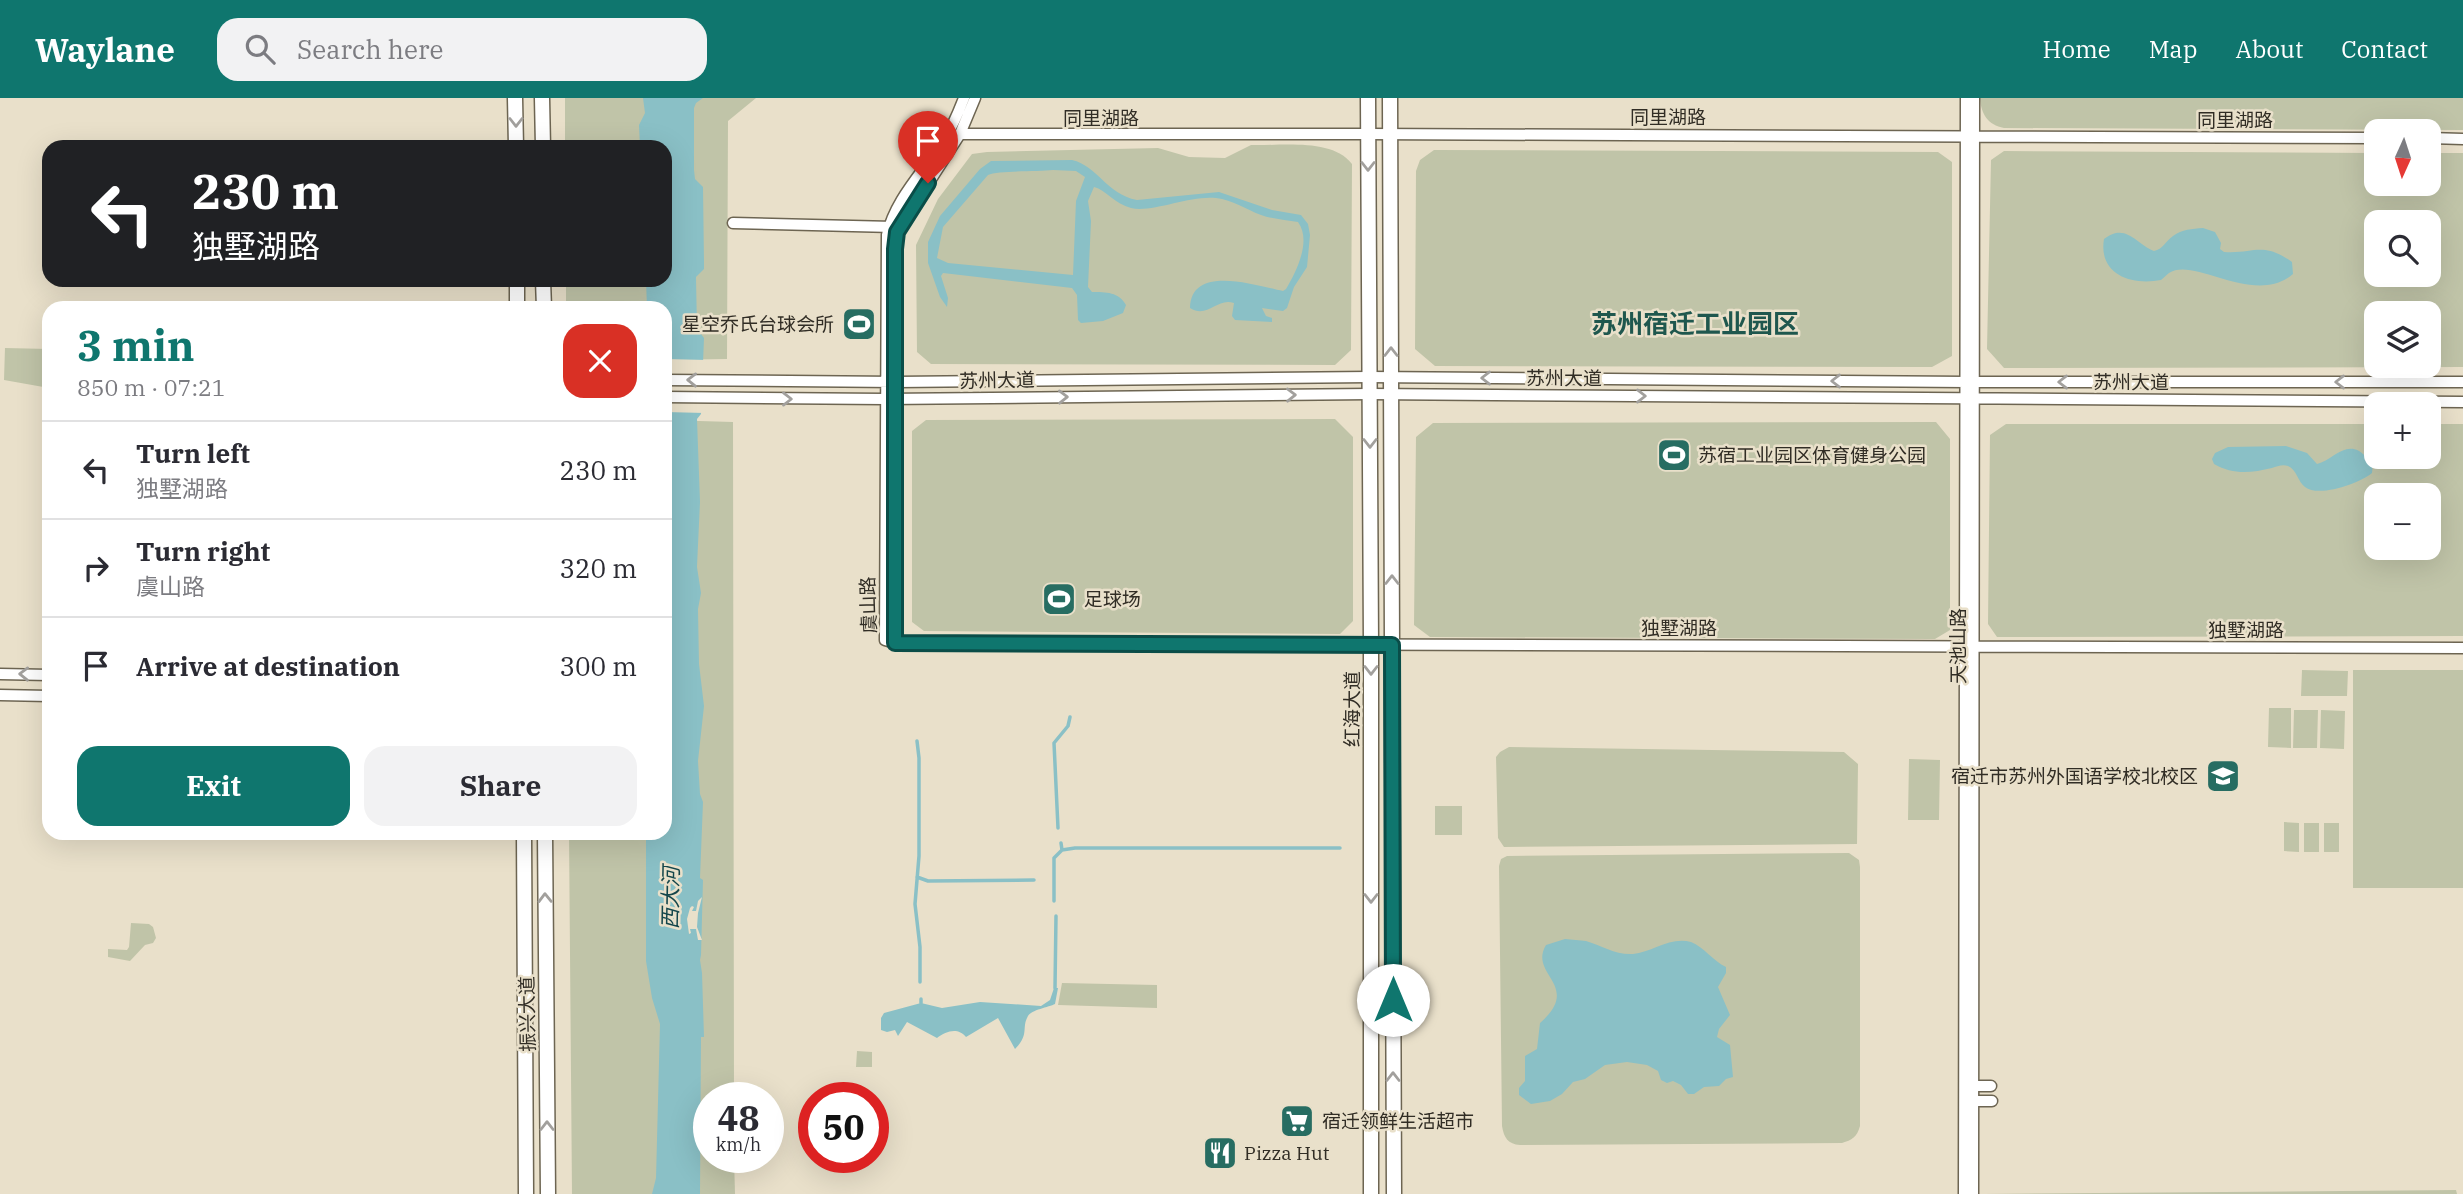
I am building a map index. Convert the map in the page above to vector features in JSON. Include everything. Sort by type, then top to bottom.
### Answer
[{"type":"main road","points":[[516,98],[516,140]]},
{"type":"main road","points":[[542,98],[543,140]]},
{"type":"main road","name":"红海大道","points":[[1368,98],[1371,1194]]},
{"type":"main road","name":"红海大道","points":[[1390,98],[1394,1194]]},
{"type":"main road","name":"振兴大道","points":[[524,840],[526,1194]]},
{"type":"main road","name":"振兴大道","points":[[545,840],[548,1194]]},
{"type":"street","name":"虞山路","points":[[895,643],[891,382],[895,249],[891,218],[902,198],[946,138],[964,98]]},
{"type":"street","name":"虞山路","points":[[894,227],[960,134],[975,98]]},
{"type":"street","name":"天池山路","points":[[1964,1194],[1968,1101],[1971,647],[1970,136],[1966,98]]},
{"type":"street","name":"天池山路","points":[[1970,136],[1975,98]]},
{"type":"street","name":"同里湖路","points":[[960,134],[2364,138]]},
{"type":"street","points":[[2441,138],[2463,139]]},
{"type":"street","points":[[733,223],[894,227]]},
{"type":"street","name":"苏州大道","points":[[672,380],[891,382],[1369,377],[1971,382],[2460,382]]},
{"type":"street","name":"苏州大道","points":[[672,397],[891,399],[1392,394],[2460,402]]},
{"type":"street","name":"独墅湖路","points":[[895,643],[2458,648]]},
{"type":"street","points":[[0,674],[42,675]]},
{"type":"street","points":[[0,695],[42,696]]},
{"type":"street","points":[[1968,1086],[1991,1086]]},
{"type":"street","points":[[1968,1101],[1992,1101]]},
{"type":"street","name":"天池山路","points":[[1968,1101],[1973,1194]]},
{"type":"green space","points":[[565,98],[756,98],[728,121],[727,359],[672,360],[672,301],[566,301],[566,287],[672,287],[672,140],[565,140]]},
{"type":"green space","points":[[1980,98],[2463,98],[2463,130],[2441,130],[2441,119],[2364,119],[2364,130],[2004,128],[1986,118]]},
{"type":"green space","points":[[1251,145],[1319,147],[1332,150],[1352,164],[1351,350],[1335,365],[931,364],[917,352],[916,245],[938,199],[972,154],[1158,148],[1189,157],[1225,158]]},
{"type":"green space","points":[[1434,150],[1938,152],[1952,162],[1952,356],[1932,367],[1435,366],[1415,349],[1416,171],[1420,160]]},
{"type":"green space","points":[[2004,151],[2364,153],[2364,196],[2441,196],[2441,153],[2463,153],[2463,367],[2441,367],[2441,301],[2364,301],[2364,367],[2004,368],[1987,349],[1991,160]]},
{"type":"green space","points":[[5,348],[42,349],[42,387],[4,380]]},
{"type":"green space","points":[[1335,419],[1353,437],[1353,621],[1340,634],[924,631],[912,622],[912,431],[926,420]]},
{"type":"green space","points":[[672,420],[733,422],[734,1082],[693,1082],[693,1173],[734,1173],[735,1194],[572,1194],[569,840],[672,840]]},
{"type":"green space","points":[[1936,422],[1950,439],[1950,630],[1935,639],[1430,637],[1414,625],[1416,437],[1433,423]]},
{"type":"green space","points":[[2006,424],[2364,424],[2364,469],[2441,469],[2441,424],[2463,424],[2463,636],[1997,637],[1988,624],[1990,435]]},
{"type":"green space","points":[[2302,670],[2348,671],[2347,696],[2301,696]]},
{"type":"green space","points":[[2353,670],[2463,670],[2463,888],[2353,888]]},
{"type":"green space","points":[[2269,708],[2291,708],[2291,748],[2268,747]]},
{"type":"green space","points":[[2294,710],[2318,710],[2317,748],[2293,748]]},
{"type":"green space","points":[[2321,710],[2345,711],[2344,749],[2320,748]]},
{"type":"green space","points":[[1509,747],[1844,752],[1858,764],[1857,844],[1504,847],[1498,838],[1496,757]]},
{"type":"green space","points":[[1909,759],[1940,760],[1939,820],[1908,820]]},
{"type":"green space","points":[[1435,806],[1462,806],[1462,835],[1435,835]]},
{"type":"green space","points":[[2284,822],[2299,823],[2299,852],[2284,851]]},
{"type":"green space","points":[[2304,823],[2319,823],[2319,852],[2304,852]]},
{"type":"green space","points":[[2324,823],[2339,823],[2339,852],[2324,852]]},
{"type":"green space","points":[[1849,853],[1859,860],[1860,867],[1860,1126],[1854,1138],[1842,1143],[1520,1145],[1507,1140],[1502,1126],[1501,859],[1507,856]]},
{"type":"green space","points":[[131,923],[149,924],[153,927],[156,938],[153,943],[145,945],[130,961],[108,957],[108,949],[127,950]]},
{"type":"green space","points":[[1062,983],[1157,985],[1157,1008],[1058,1005]]},
{"type":"green space","points":[[857,1051],[872,1052],[872,1067],[856,1067]]},
{"type":"green space","points":[[2456,1190],[2457,1194],[1984,1194]]},
{"type":"water","name":"西大河","points":[[643,98],[703,98],[694,108],[694,170],[695,179],[703,187],[704,262],[704,269],[696,277],[697,329],[704,338],[701,414],[697,419],[700,502],[697,567],[701,593],[698,609],[699,664],[704,706],[698,761],[703,802],[700,960],[704,1037],[701,1037],[701,1082],[693,1082],[693,1173],[700,1173],[700,1194],[652,1194],[656,1178],[660,1024],[652,998],[646,961],[646,840],[672,840],[672,301],[647,301],[646,287],[672,287],[672,140],[640,140],[639,125],[645,113]]},
{"type":"water","points":[[1072,160],[1089,168],[1117,192],[1137,200],[1219,192],[1272,210],[1301,215],[1308,224],[1310,235],[1307,267],[1294,287],[1287,308],[1283,311],[1262,308],[1266,316],[1272,318],[1272,322],[1235,320],[1232,316],[1234,303],[1228,302],[1196,311],[1190,308],[1193,294],[1201,286],[1213,282],[1242,282],[1283,291],[1286,289],[1298,265],[1303,247],[1302,230],[1298,222],[1265,216],[1216,198],[1195,199],[1149,208],[1131,208],[1094,187],[1088,201],[1091,221],[1088,287],[1092,292],[1120,297],[1126,305],[1123,313],[1103,321],[1081,323],[1078,320],[1077,295],[1072,288],[943,273],[941,276],[948,298],[947,307],[940,297],[928,263],[928,242],[940,216],[980,169],[991,161]],"holes":[[[1076,171],[1085,177],[1076,201],[1073,275],[948,263],[937,258],[943,227],[988,175]]]},
{"type":"water","points":[[2203,228],[2215,232],[2221,243],[2220,249],[2224,252],[2273,252],[2292,262],[2293,274],[2278,283],[2261,285],[2243,284],[2180,270],[2169,273],[2161,280],[2139,281],[2128,279],[2111,269],[2103,251],[2104,239],[2112,234],[2125,233],[2154,251],[2180,232]]},
{"type":"water","points":[[2286,446],[2307,453],[2317,464],[2341,451],[2354,449],[2364,456],[2364,469],[2372,469],[2372,473],[2349,485],[2329,490],[2311,490],[2305,487],[2286,465],[2242,472],[2214,464],[2212,459],[2215,453],[2228,447]]},
{"type":"water","points":[[1565,939],[1586,941],[1627,954],[1640,953],[1676,941],[1691,942],[1726,967],[1726,973],[1718,987],[1730,1015],[1719,1029],[1717,1037],[1730,1045],[1733,1077],[1726,1079],[1719,1086],[1704,1087],[1694,1094],[1688,1094],[1681,1085],[1661,1080],[1658,1071],[1647,1065],[1627,1062],[1605,1065],[1585,1079],[1573,1082],[1562,1094],[1550,1101],[1531,1104],[1519,1095],[1519,1088],[1525,1081],[1525,1056],[1537,1049],[1540,1023],[1552,1010],[1557,999],[1542,955],[1546,945]]},
{"type":"water","points":[[1054,988],[1058,988],[1055,1004],[1030,1014],[1026,1020],[1024,1035],[1015,1049],[998,1018],[966,1037],[952,1031],[937,1038],[907,1022],[898,1036],[895,1030],[881,1030],[884,1013],[921,1003],[942,1008],[980,1002],[1041,1006],[1050,1000]]},
{"type":"pier","points":[[672,359],[707,360],[705,413],[672,412]]},
{"type":"pier","points":[[702,897],[697,927],[702,940],[698,940],[696,929],[690,929],[689,934],[687,919],[690,908],[694,907],[692,911],[696,911],[698,901]]},
{"type":"waterway","points":[[1058,828],[1054,743],[1068,726],[1070,717]]},
{"type":"waterway","points":[[917,741],[919,856],[915,904],[920,947],[920,982]]},
{"type":"waterway","points":[[1061,843],[1062,850]]},
{"type":"waterway","points":[[1054,901],[1054,858],[1062,850],[1340,848]]},
{"type":"waterway","points":[[917,877],[928,881],[1034,880]]},
{"type":"waterway","points":[[1055,988],[1056,916]]},
{"type":"place","name":"星空乔氏台球会所","points":[[859,324]]},
{"type":"place","name":"苏宿工业园区体育健身公园","points":[[1674,455]]},
{"type":"place","name":"足球场","points":[[1059,599]]},
{"type":"place","name":"宿迁市苏州外国语学校北校区","points":[[2223,776]]},
{"type":"place","name":"宿迁领鲜生活超市","points":[[1297,1121]]},
{"type":"place","name":"Pizza Hut","points":[[1220,1153]]},
{"type":"district","name":"苏州宿迁工业园区","points":[[1695,324]]},
{"type":"route","points":[[928,183],[897,232],[895,249],[895,643],[1392,645],[1393,1000]]}]
